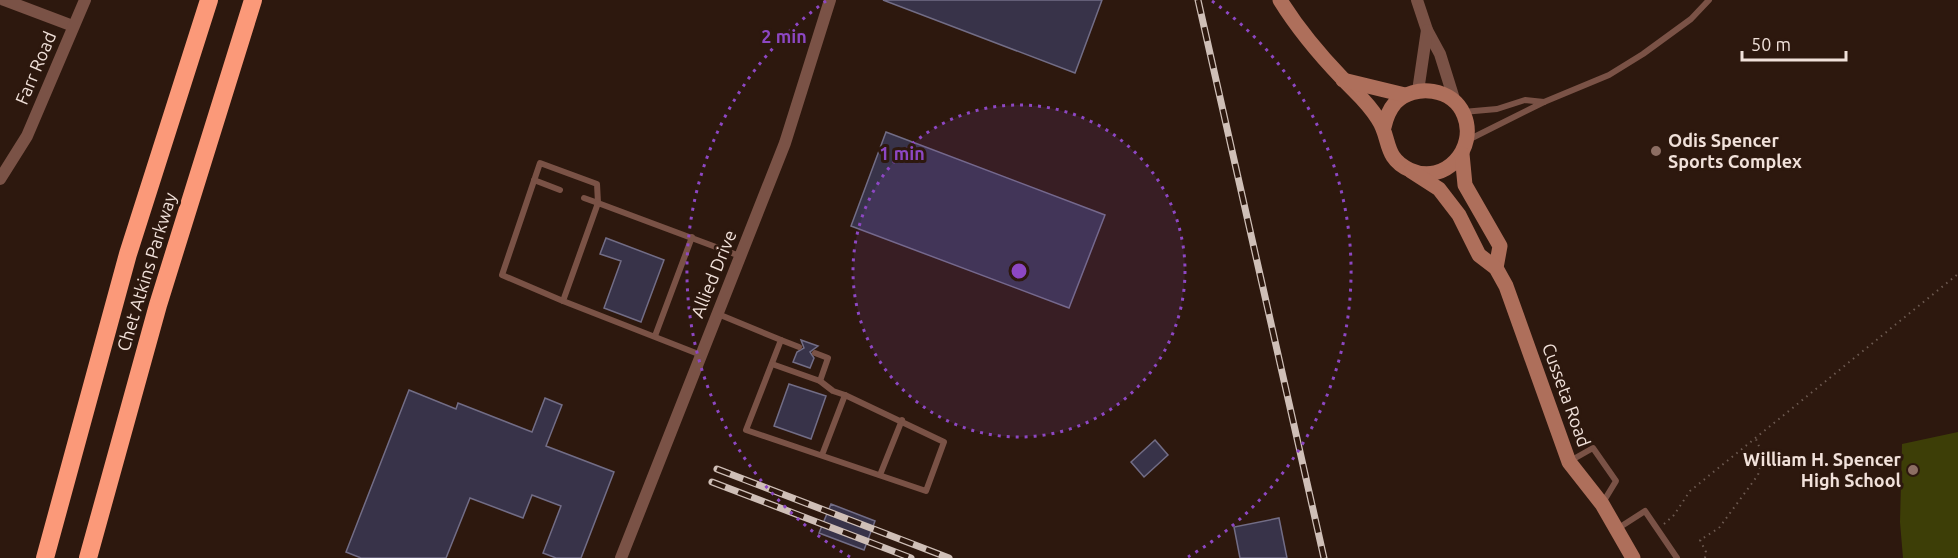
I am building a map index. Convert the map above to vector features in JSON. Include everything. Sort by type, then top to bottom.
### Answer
[{"type":"highway","name":"Chet Atkins Parkway","points":[[45,558],[128,254],[209,0]]},
{"type":"highway","name":"Chet Atkins Parkway","points":[[88,558],[158,305],[253,0]]},
{"type":"street","points":[[4,0],[73,26]]},
{"type":"street","name":"Farr Road","points":[[0,179],[27,136],[85,0]]},
{"type":"street","name":"Allied Drive","points":[[621,558],[785,143],[830,0]]},
{"type":"street","points":[[1280,0],[1298,28],[1343,80],[1366,100],[1384,127]]},
{"type":"street","name":"Cusseta Road","points":[[1417,0],[1427,30],[1440,54],[1468,126],[1465,147],[1465,185],[1500,246],[1496,268]]},
{"type":"street","name":"Cusseta Road","points":[[1427,30],[1412,93],[1395,103],[1384,127],[1385,140],[1390,153],[1399,164],[1439,189],[1459,215],[1479,255],[1496,268],[1506,286],[1569,462],[1602,504],[1633,558]]},
{"type":"street","points":[[1343,80],[1412,93],[1444,94],[1459,107]]},
{"type":"street","points":[[1411,171],[1426,174],[1440,172],[1452,165],[1465,147]]},
{"type":"lane","points":[[1465,147],[1544,102],[1609,75],[1643,54],[1691,19],[1709,0]]},
{"type":"lane","points":[[1459,107],[1497,109],[1525,100],[1544,102]]},
{"type":"lane","points":[[563,301],[598,203],[597,184],[540,163],[502,275],[563,301],[701,355]]},
{"type":"lane","points":[[534,180],[560,189]]},
{"type":"lane","points":[[584,198],[741,256]]},
{"type":"lane","points":[[655,336],[692,237]]},
{"type":"lane","points":[[718,314],[799,347]]},
{"type":"lane","points":[[772,364],[820,381],[833,391],[902,420],[944,442],[926,491],[746,430],[781,340]]},
{"type":"lane","points":[[815,353],[828,358],[820,381]]},
{"type":"lane","points":[[822,455],[845,395]]},
{"type":"lane","points":[[880,475],[902,420]]},
{"type":"lane","points":[[1569,462],[1593,448],[1616,481],[1602,504]]},
{"type":"lane","points":[[1616,529],[1645,511],[1677,558]]},
{"type":"path","points":[[1658,529],[1674,515],[1690,491],[1958,273]]},
{"type":"path","points":[[1705,558],[1706,552],[1700,540],[1719,528],[1758,475],[1763,456],[1756,439]]},
{"type":"shaded area","points":[[1958,432],[1958,558],[1903,558],[1900,522],[1902,444]]},
{"type":"building","points":[[883,0],[1102,0],[1075,73]]},
{"type":"building","points":[[886,132],[1105,215],[1069,308],[851,226]]},
{"type":"building","points":[[606,238],[664,260],[641,322],[604,308],[621,261],[600,254]]},
{"type":"building","points":[[801,340],[818,346],[810,352],[814,358],[810,368],[793,362],[797,352],[804,348]]},
{"type":"building","points":[[789,384],[826,396],[811,439],[774,426]]},
{"type":"building","points":[[409,390],[456,409],[458,403],[532,432],[545,398],[562,405],[546,446],[614,472],[581,558],[556,558],[543,553],[561,506],[532,495],[523,518],[470,498],[446,558],[361,558],[346,552]]},
{"type":"building","points":[[1155,440],[1168,455],[1144,477],[1131,462]]},
{"type":"building","points":[[831,504],[875,521],[864,550],[819,533]]},
{"type":"building","points":[[1279,518],[1287,558],[1240,558],[1234,527]]},
{"type":"railway","points":[[1198,0],[1324,558]]},
{"type":"railway","points":[[717,469],[949,558]]},
{"type":"railway","points":[[712,482],[911,558]]},
{"type":"place","name":"Odis Spencer Sports Complex","points":[[1656,151]]},
{"type":"place","name":"William H. Spencer High School","points":[[1913,470]]}]
